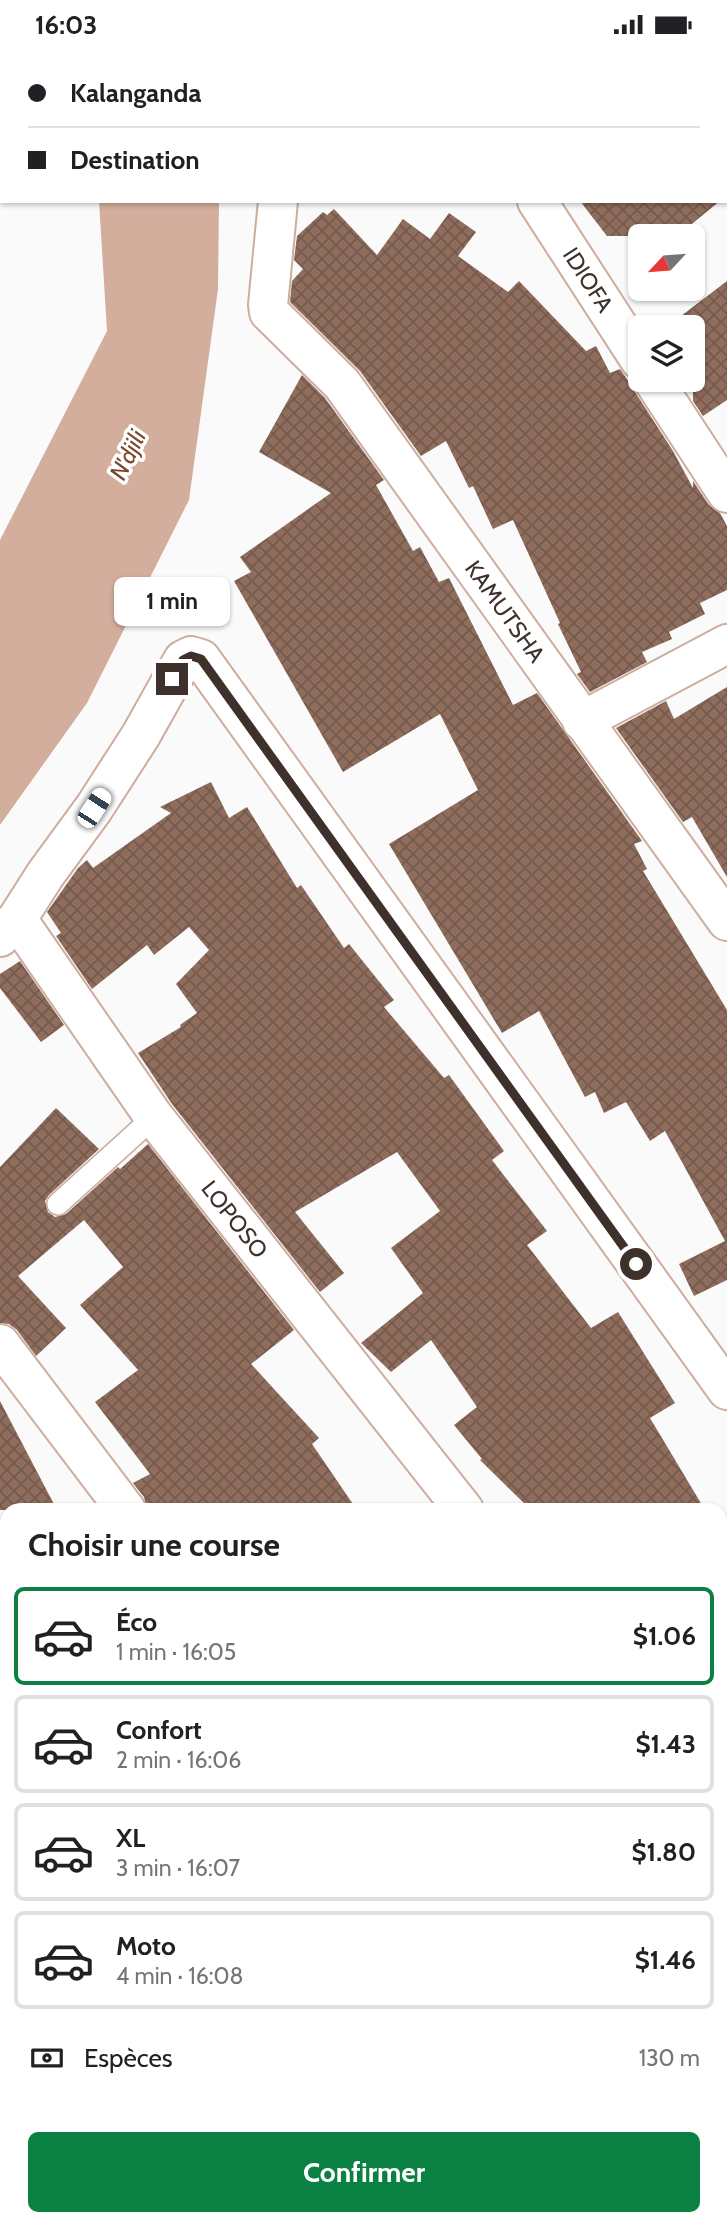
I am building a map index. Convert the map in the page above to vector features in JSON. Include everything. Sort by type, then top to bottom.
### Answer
[{"type":"street","name":"KAMUTSHA","points":[[278,203],[269,312],[342,384],[727,921]]},
{"type":"street","name":"IDIOFA","points":[[538,203],[628,341]]},
{"type":"street","points":[[661,392],[727,493]]},
{"type":"street","points":[[583,721],[727,645]]},
{"type":"street","points":[[9,928],[128,756],[183,660],[191,656],[201,659],[727,1390]]},
{"type":"street","name":"LOPOSO","points":[[9,928],[154,1117],[458,1503]]},
{"type":"street","points":[[0,1344],[120,1503]]},
{"type":"lane","points":[[58,1204],[154,1117]]},
{"type":"water","name":"N'djili","points":[[99,203],[219,203],[218,289],[189,500],[87,703],[0,825],[0,540],[107,331]]},
{"type":"building","points":[[582,203],[718,203],[692,224],[628,224],[628,236],[607,236]]},
{"type":"building","points":[[334,209],[377,255],[403,219],[430,239],[449,213],[476,232],[458,256],[508,292],[519,281],[586,351],[596,346],[610,373],[620,369],[628,381],[628,392],[635,392],[693,488],[693,481],[709,505],[720,513],[727,526],[727,590],[700,603],[705,614],[669,632],[672,639],[642,652],[647,662],[590,692],[577,674],[581,672],[513,520],[493,529],[473,486],[469,488],[446,441],[421,456],[360,371],[290,302],[292,281],[303,269],[294,260],[297,236],[323,212],[327,215]]},
{"type":"building","points":[[727,281],[727,400],[703,416],[693,401],[693,392],[705,392],[705,315],[682,315],[701,301],[705,301],[705,298]]},
{"type":"building","points":[[302,375],[325,398],[384,480],[376,485],[413,551],[420,547],[439,582],[449,578],[513,705],[537,693],[642,841],[634,844],[647,869],[643,871],[727,1010],[727,1280],[694,1296],[679,1264],[725,1241],[665,1131],[650,1141],[626,1102],[604,1113],[595,1092],[585,1097],[539,1011],[502,1033],[389,844],[478,790],[440,714],[343,772],[234,581],[251,572],[240,557],[331,493],[259,452]]},
{"type":"building","points":[[727,687],[727,877],[692,817],[683,822],[616,728],[666,701],[674,719]]},
{"type":"building","points":[[211,782],[229,818],[247,807],[297,888],[301,885],[344,948],[349,944],[394,1000],[384,1007],[444,1078],[449,1075],[504,1151],[492,1160],[547,1231],[527,1245],[591,1328],[618,1312],[675,1403],[650,1418],[701,1503],[524,1503],[480,1460],[482,1459],[454,1425],[477,1407],[431,1340],[391,1372],[361,1343],[423,1293],[391,1248],[440,1211],[397,1152],[295,1212],[344,1273],[320,1292],[172,1104],[138,1053],[181,1027],[180,1025],[197,1013],[176,984],[209,950],[189,927],[154,955],[147,945],[92,989],[56,936],[61,933],[47,912],[78,868],[87,860],[93,868],[171,813],[160,807]]},
{"type":"building","points":[[20,961],[64,1025],[41,1042],[0,988],[0,974]]},
{"type":"building","points":[[56,1108],[99,1149],[45,1201],[48,1212],[55,1217],[66,1214],[148,1144],[294,1330],[251,1364],[319,1438],[312,1444],[352,1503],[145,1503],[133,1483],[150,1474],[95,1402],[138,1370],[80,1305],[123,1267],[84,1220],[18,1276],[66,1328],[36,1356],[17,1330],[9,1324],[0,1323],[0,1167]]},
{"type":"building","points":[[0,1401],[53,1503],[0,1503]]},
{"type":"route","points":[[172,679],[183,660],[191,656],[201,659],[636,1264]]}]
